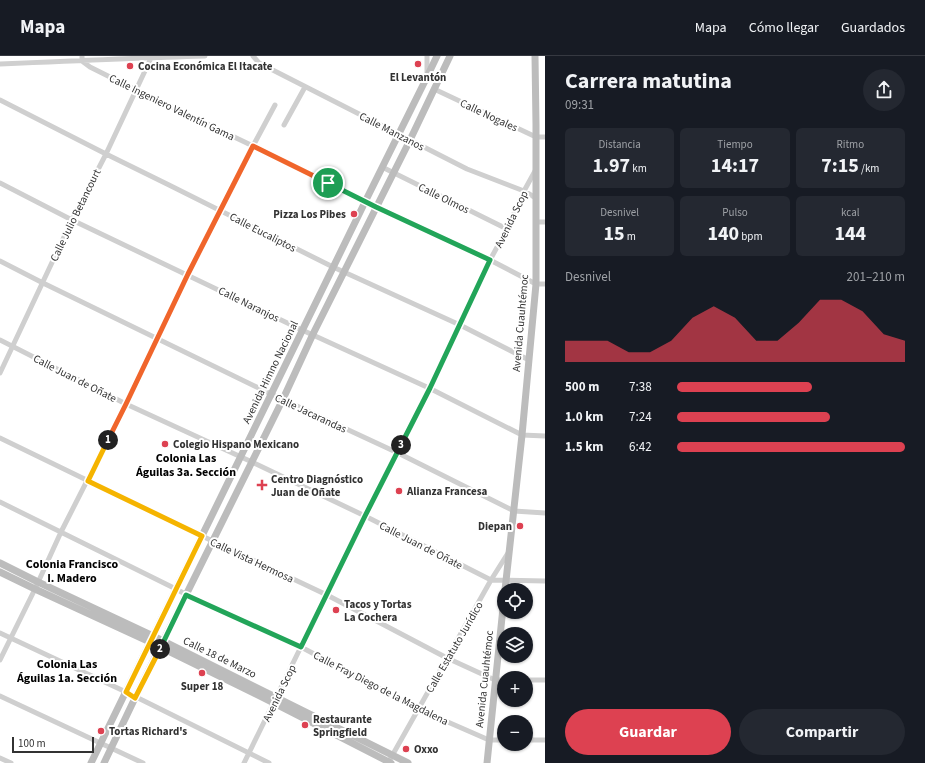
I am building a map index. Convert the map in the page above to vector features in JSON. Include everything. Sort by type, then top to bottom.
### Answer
[{"type":"main road","name":"Avenida Himno Nacional","points":[[91,763],[437,56]]},
{"type":"main road","name":"Avenida Himno Nacional","points":[[104,763],[283,399],[313,334],[394,174],[450,56]]},
{"type":"main road","name":"Avenida Cuauhtémoc","points":[[506,581],[522,435],[536,284],[535,56]]},
{"type":"main road","name":"Calle 18 de Marzo","points":[[0,563],[36,585]]},
{"type":"main road","name":"Calle 18 de Marzo","points":[[0,572],[36,585],[152,639],[275,700],[390,761],[408,763]]},
{"type":"main road","name":"Avenida Cuauhtémoc","points":[[487,763],[502,619]]},
{"type":"street","points":[[35,56],[35,63]]},
{"type":"street","points":[[0,64],[35,63],[82,58],[205,56]]},
{"type":"street","name":"Calle Manzanos","points":[[254,56],[259,63],[466,170],[524,191],[536,198]]},
{"type":"street","points":[[426,79],[427,56]]},
{"type":"street","name":"Calle Julio Betancourt","points":[[0,373],[72,220],[106,154],[152,57]]},
{"type":"street","name":"Calle Ingeniero Valentín Gama","points":[[82,58],[90,67],[365,202],[490,260],[536,284],[545,284]]},
{"type":"street","points":[[284,125],[305,87]]},
{"type":"street","name":"Calle Nogales","points":[[434,89],[536,137],[545,137]]},
{"type":"street","name":"Calle Eucaliptos","points":[[0,100],[344,273],[460,324],[529,360]]},
{"type":"street","points":[[0,660],[61,532],[126,404],[188,274],[253,146],[276,105]]},
{"type":"street","name":"Calle Olmos","points":[[382,168],[507,229]]},
{"type":"street","name":"Avenida Scop","points":[[244,763],[365,516],[430,388],[490,260],[536,170]]},
{"type":"street","name":"Calle Naranjos","points":[[0,183],[72,220],[188,274],[302,330],[430,388],[522,435],[545,436]]},
{"type":"street","points":[[536,222],[545,222]]},
{"type":"street","name":"Calle Jacarandas","points":[[0,261],[271,394],[398,452],[514,511]]},
{"type":"street","name":"Calle Juan de Oñate","points":[[0,340],[126,404],[365,516],[491,580],[545,581]]},
{"type":"street","name":"Calle Vista Hermosa","points":[[0,438],[213,542],[327,595],[448,658],[495,680]]},
{"type":"street","name":"Calle Fray Diego de la Magdalena","points":[[0,502],[186,595],[301,647],[418,709],[489,740],[497,740]]},
{"type":"street","points":[[514,511],[545,513]]},
{"type":"street","name":"Calle Estatuto Jurídico","points":[[390,761],[491,580],[509,552]]},
{"type":"street","points":[[0,633],[126,692],[135,698],[269,763]]},
{"type":"street","points":[[533,680],[545,680]]},
{"type":"street","points":[[0,696],[143,763]]},
{"type":"street","points":[[533,740],[545,740]]},
{"type":"street","points":[[0,758],[11,763]]},
{"type":"place","name":"El Levantón","points":[[418,64]]},
{"type":"place","name":"Cocina Económica El Itacate","points":[[130,66]]},
{"type":"place","name":"Pizza Los Pibes","points":[[354,214]]},
{"type":"place","name":"Colegio Hispano Mexicano","points":[[165,444]]},
{"type":"place","name":"Centro Diagnóstico Juan de Oñate","points":[[262,485]]},
{"type":"place","name":"Alianza Francesa","points":[[399,491]]},
{"type":"place","name":"Diepan","points":[[520,526]]},
{"type":"place","name":"Tacos y Tortas La Cochera","points":[[336,610]]},
{"type":"place","name":"Super 18","points":[[202,673]]},
{"type":"place","name":"Restaurante Springfield","points":[[305,725]]},
{"type":"place","name":"Tortas Richard's","points":[[101,731]]},
{"type":"place","name":"Oxxo","points":[[406,749]]},
{"type":"district","name":"Colonia Las Águilas 3a. Sección","points":[[186,465]]},
{"type":"district","name":"Colonia Francisco I. Madero","points":[[72,571]]},
{"type":"district","name":"Colonia Las Águilas 1a. Sección","points":[[67,671]]},
{"type":"route","points":[[253,146],[328,183],[490,260],[430,388],[301,647],[186,595],[135,698],[126,692],[202,536],[88,481],[188,274],[253,146]]}]
